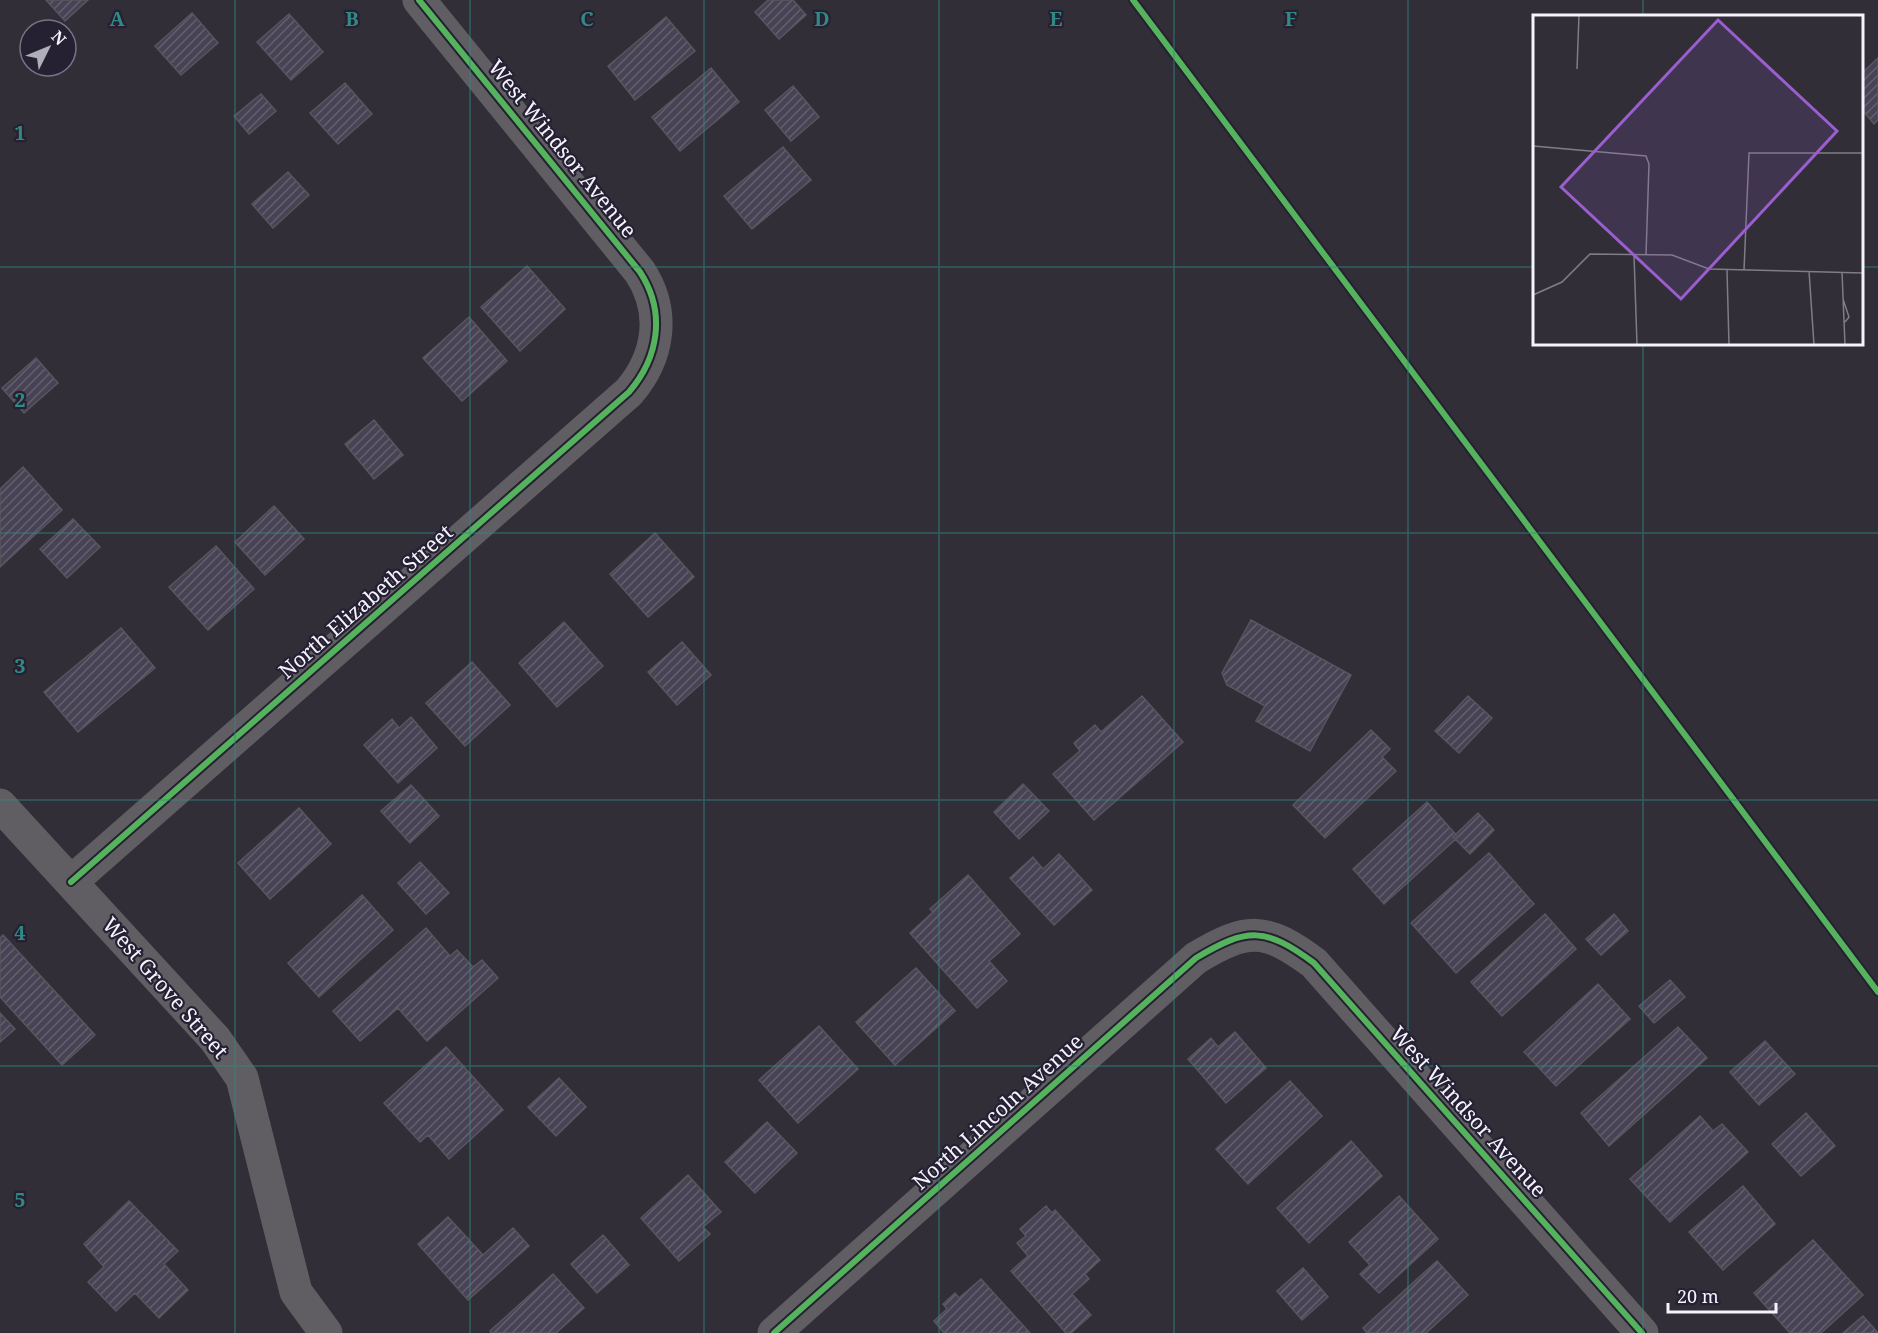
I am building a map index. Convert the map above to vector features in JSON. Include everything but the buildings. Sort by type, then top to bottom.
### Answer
[{"type":"street","name":"West Windsor Avenue","points":[[419,0],[640,272],[651,288],[658,329]]},
{"type":"street","name":"North Elizabeth Street","points":[[71,882],[629,392],[641,378],[658,329]]},
{"type":"street","name":"West Grove Street","points":[[0,807],[215,1039],[242,1078],[296,1292],[326,1333]]},
{"type":"street","name":"West Windsor Avenue","points":[[1255,934],[1286,942],[1314,963],[1642,1333]]},
{"type":"street","name":"North Lincoln Avenue","points":[[774,1333],[1196,958],[1226,940],[1255,934]]},
{"type":"cycle path","points":[[71,882],[629,392],[647,364],[653,349],[656,318],[648,287],[640,272],[419,0]]},
{"type":"cycle path","points":[[1133,0],[1878,992]]},
{"type":"cycle path","points":[[774,1333],[1196,958],[1229,941],[1243,936],[1256,935],[1269,937],[1282,943],[1314,963],[1642,1333]]}]
